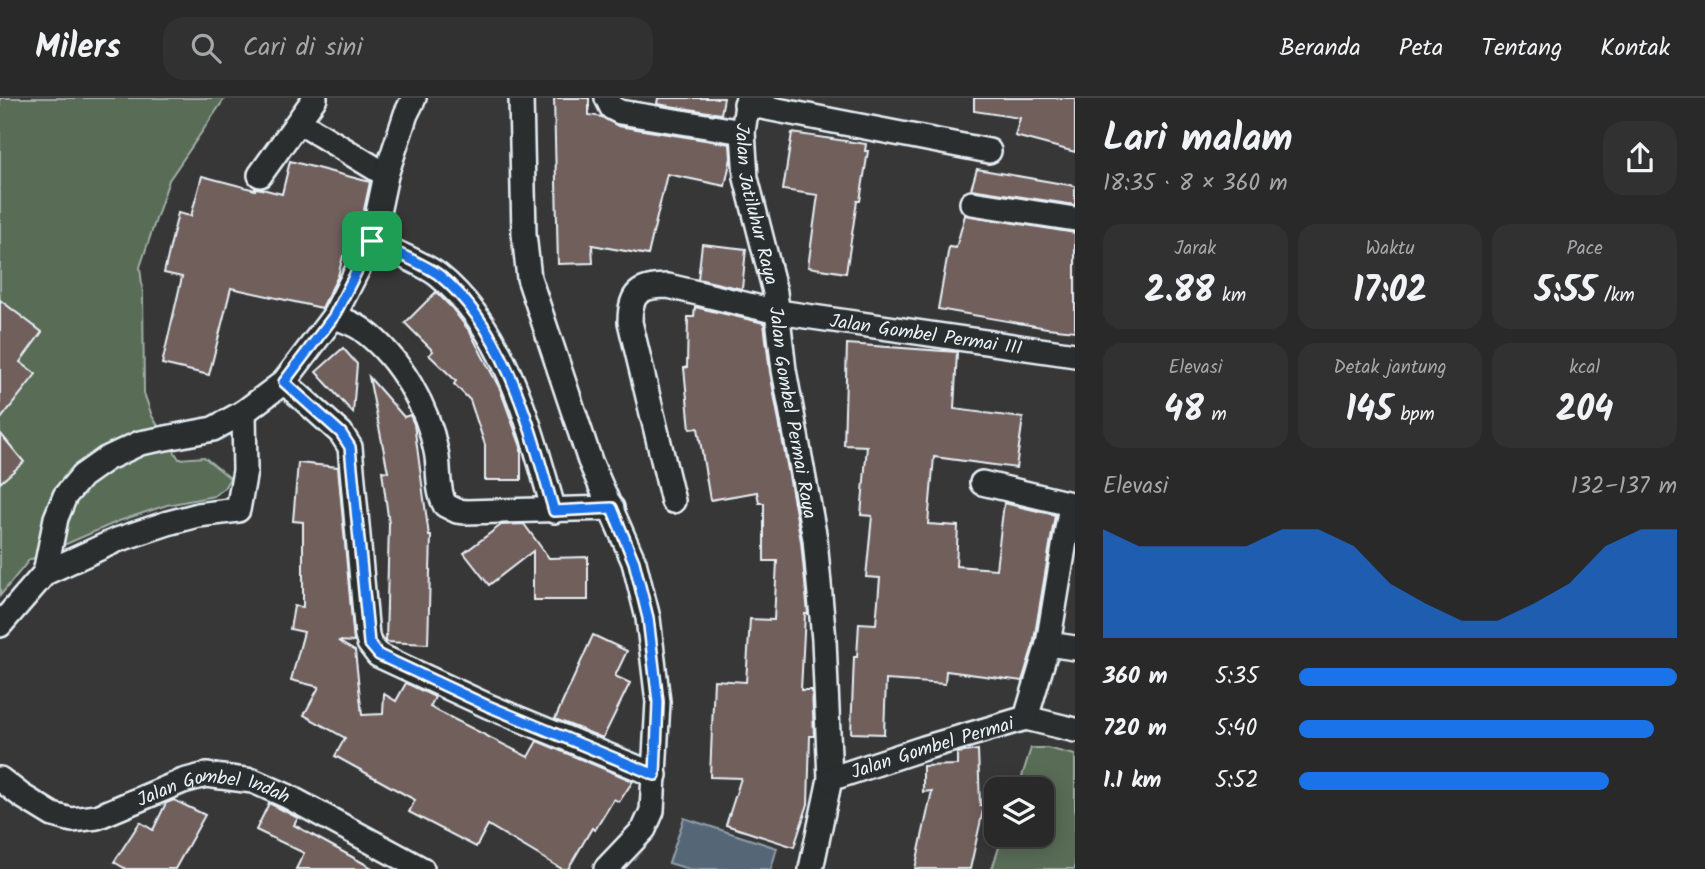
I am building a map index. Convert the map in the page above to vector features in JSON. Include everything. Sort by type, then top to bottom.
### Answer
[{"type":"street","points":[[260,175],[315,98]]},
{"type":"street","points":[[45,573],[56,517],[65,496],[82,476],[106,459],[140,443],[213,429],[244,412],[284,382],[334,316],[372,241],[386,175],[414,98]]},
{"type":"street","points":[[521,98],[524,234],[529,278],[590,461],[634,562],[648,618],[658,702],[652,811],[644,830],[606,869]]},
{"type":"street","points":[[607,98],[612,108],[620,112],[743,132]]},
{"type":"street","points":[[747,101],[989,150]]},
{"type":"street","name":"Jalan Jatiluhur Raya","points":[[747,101],[743,132],[746,178],[778,312]]},
{"type":"street","points":[[299,122],[386,175]]},
{"type":"street","points":[[972,203],[1075,219]]},
{"type":"street","points":[[372,241],[438,274],[472,310],[506,366],[524,412],[554,511]]},
{"type":"street","name":"Jalan Gombel Permai Raya","points":[[673,501],[630,322],[633,296],[648,288],[668,286],[778,312],[784,370],[815,539],[824,640],[830,779],[811,869]]},
{"type":"street","name":"Jalan Gombel Permai III","points":[[778,312],[1075,355]]},
{"type":"street","points":[[334,316],[363,330],[386,353],[404,377],[430,428],[437,452],[440,491],[445,505],[466,512],[612,508]]},
{"type":"street","points":[[284,382],[341,433],[350,447],[367,636],[372,648],[379,655],[488,706],[655,775]]},
{"type":"street","points":[[0,625],[45,573],[117,540],[168,523],[198,515],[239,510],[245,471],[244,412]]},
{"type":"street","points":[[982,483],[1073,505]]},
{"type":"street","name":"Jalan Gombel Permai","points":[[830,779],[1026,718],[1048,643],[1073,505]]},
{"type":"street","points":[[1048,643],[1075,648]]},
{"type":"street","points":[[1026,718],[1075,730]]},
{"type":"street","name":"Jalan Gombel Indah","points":[[0,779],[53,814],[72,820],[97,817],[183,780],[206,775],[253,780],[422,869]]},
{"type":"green space","points":[[0,98],[225,98],[169,180],[140,267],[143,294],[144,393],[152,416],[179,459],[204,457],[230,478],[224,488],[214,496],[167,505],[119,521],[29,560],[0,596]]},
{"type":"green space","points":[[1031,748],[1047,748],[1075,755],[1075,869],[992,869],[999,847],[1054,847],[1054,777],[1022,777]]},
{"type":"water","points":[[684,818],[777,848],[771,869],[689,869],[669,863]]},
{"type":"building","points":[[554,98],[589,98],[589,115],[602,117],[618,126],[730,144],[731,158],[725,186],[667,174],[648,255],[592,245],[593,263],[558,264]]},
{"type":"building","points":[[658,98],[724,98],[721,114],[657,104]]},
{"type":"building","points":[[974,98],[1075,98],[1075,152],[1015,136],[1020,118],[974,111]]},
{"type":"building","points":[[792,133],[866,144],[865,151],[868,151],[846,273],[808,267],[818,195],[783,190]]},
{"type":"building","points":[[290,161],[370,182],[358,238],[348,258],[343,256],[338,276],[322,308],[231,288],[209,375],[162,364],[182,277],[164,273],[178,213],[191,216],[202,176],[282,194]]},
{"type":"building","points":[[977,169],[1075,186],[1075,205],[971,189]]},
{"type":"building","points":[[965,215],[1075,233],[1075,331],[938,309],[949,247],[956,248]]},
{"type":"building","points":[[702,244],[746,249],[742,289],[698,279]]},
{"type":"building","points":[[436,292],[470,332],[500,389],[521,447],[521,480],[485,480],[485,445],[470,400],[454,384],[456,381],[429,355],[433,351],[405,323]]},
{"type":"building","points":[[0,300],[42,332],[20,362],[36,374],[0,420]]},
{"type":"building","points":[[695,307],[764,323],[770,372],[801,541],[808,614],[805,614],[801,690],[812,690],[814,736],[810,736],[808,804],[794,847],[726,825],[741,778],[710,777],[714,680],[746,682],[750,619],[774,620],[777,561],[764,561],[764,503],[759,503],[757,492],[710,500],[698,428],[690,429],[684,368],[687,367],[688,317],[694,317]]},
{"type":"building","points":[[847,344],[957,352],[954,409],[1023,418],[1016,468],[934,457],[928,524],[958,526],[956,566],[996,569],[1004,503],[1055,515],[1033,646],[1022,681],[946,671],[945,684],[886,680],[884,734],[851,733],[854,657],[857,657],[859,623],[876,624],[880,578],[866,577],[872,516],[861,515],[867,446],[844,445]]},
{"type":"building","points":[[343,348],[357,364],[353,413],[316,372]]},
{"type":"building","points":[[369,377],[404,417],[410,415],[414,424],[431,536],[428,644],[386,642],[389,524],[382,471],[388,472]]},
{"type":"building","points":[[0,433],[24,462],[0,483]]},
{"type":"building","points":[[298,463],[338,467],[354,642],[338,641],[355,651],[362,715],[383,714],[384,694],[396,701],[406,683],[435,697],[430,707],[528,757],[537,741],[633,781],[619,802],[614,799],[595,830],[592,828],[568,869],[562,869],[488,825],[476,847],[409,812],[415,800],[335,756],[345,738],[304,715],[319,687],[291,680],[304,632],[290,629],[294,606],[303,607],[303,522],[293,521]]},
{"type":"building","points":[[524,524],[549,558],[588,557],[588,600],[533,600],[533,551],[489,585],[464,553],[501,525]]},
{"type":"building","points":[[593,635],[627,651],[615,676],[630,683],[603,738],[555,719]]},
{"type":"building","points":[[978,750],[980,805],[984,806],[970,869],[915,869],[932,791],[923,792],[923,766],[957,765],[957,753]]},
{"type":"building","points":[[174,800],[205,815],[175,869],[126,869],[114,862],[140,822],[153,830],[166,803]]},
{"type":"building","points":[[269,803],[298,818],[294,825],[374,869],[296,869],[304,853],[256,830]]},
{"type":"route","points":[[372,241],[438,274],[472,310],[506,366],[524,412],[554,511],[612,508],[634,562],[648,618],[658,702],[655,775],[488,706],[379,655],[369,643],[350,447],[341,433],[284,382],[334,316],[372,241]]}]
